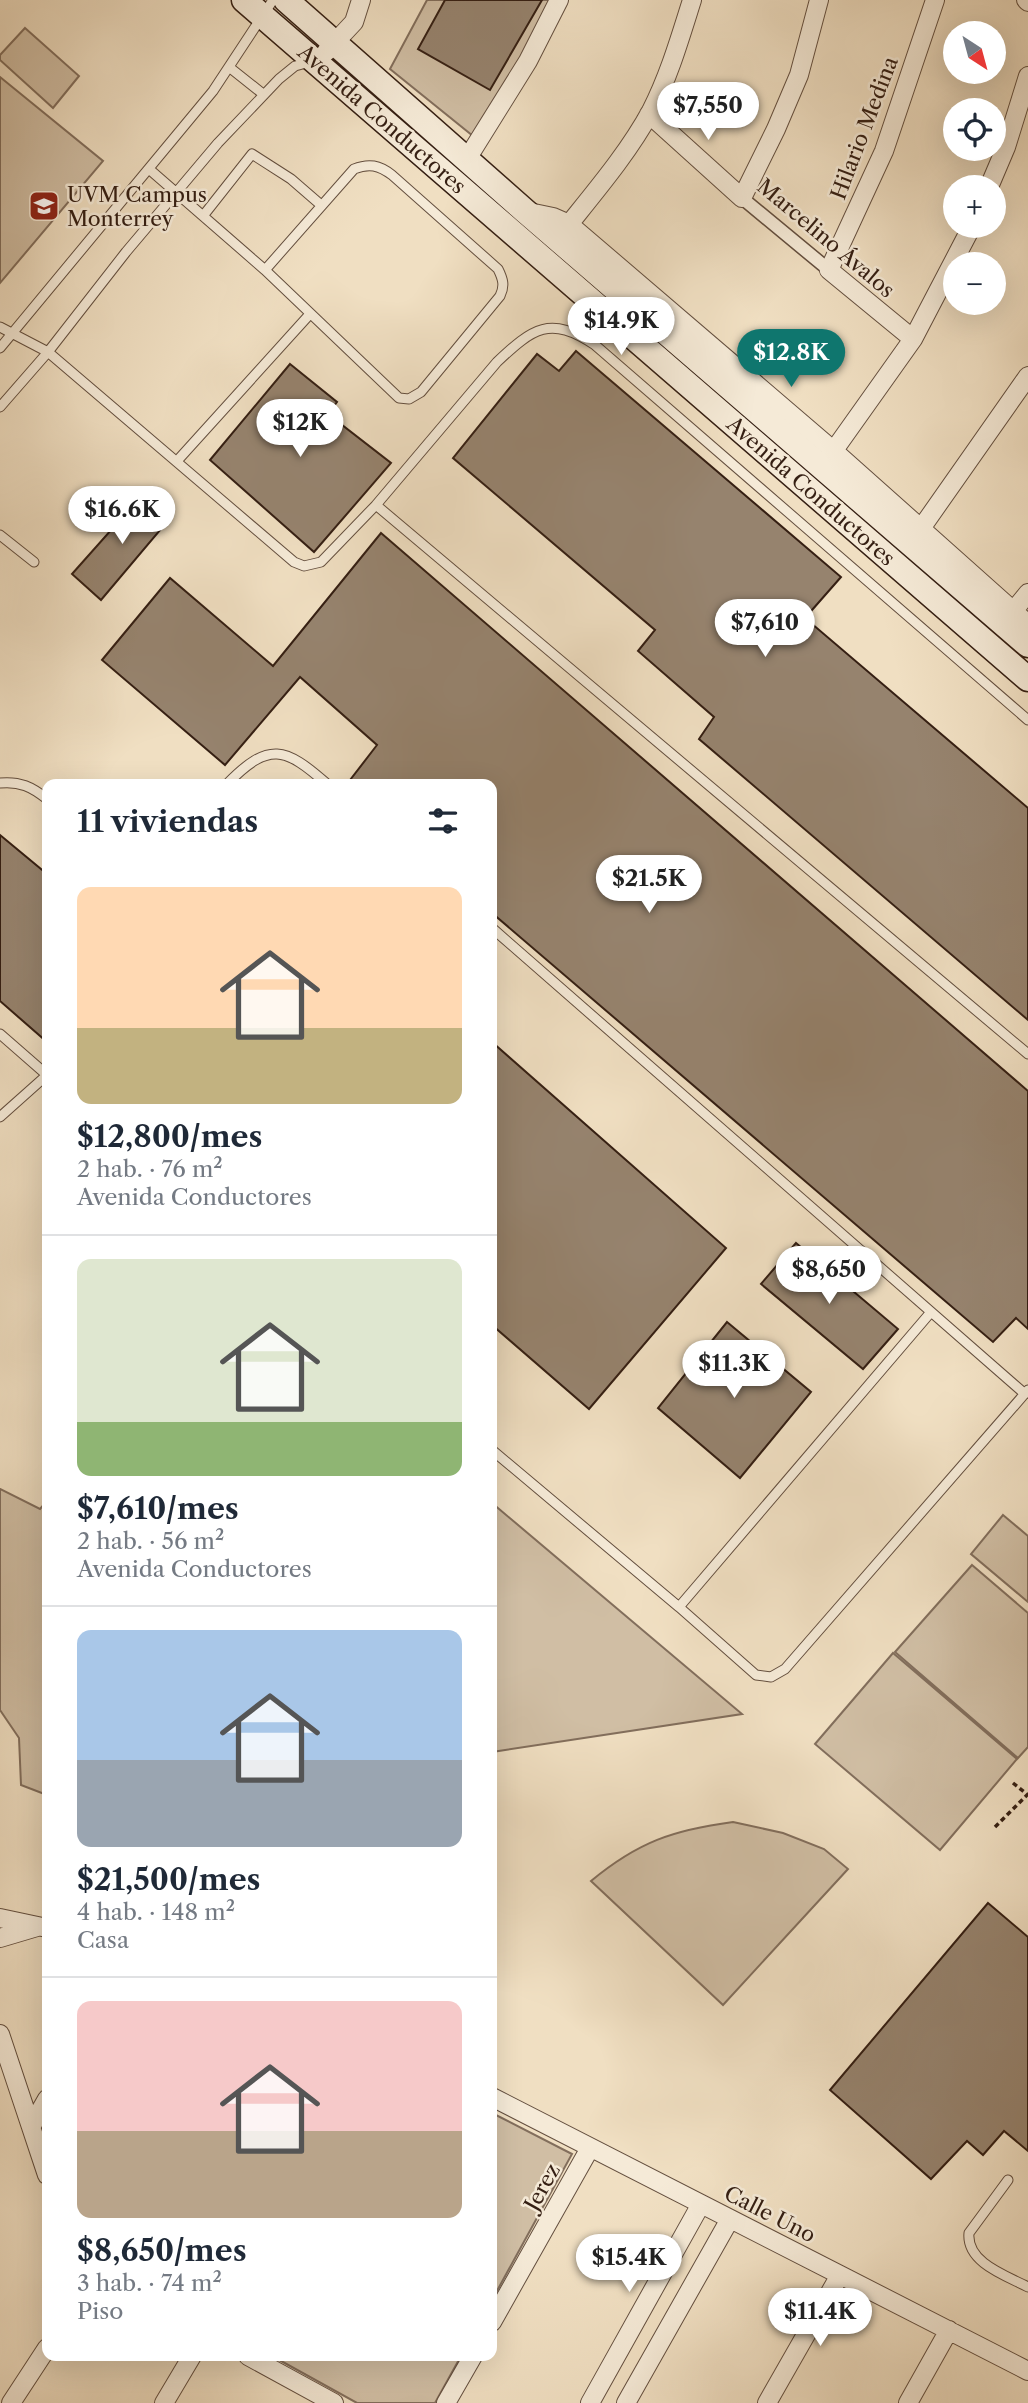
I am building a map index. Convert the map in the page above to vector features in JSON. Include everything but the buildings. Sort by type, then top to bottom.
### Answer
[{"type":"main road","name":"Avenida Conductores","points":[[244,0],[268,8],[315,60],[1028,679]]},
{"type":"main road","name":"Avenida Conductores","points":[[286,0],[525,211],[563,231],[828,459],[1008,618],[1028,645]]},
{"type":"street","points":[[315,60],[336,43],[354,22],[362,0]]},
{"type":"street","points":[[467,159],[528,61],[559,0]]},
{"type":"street","points":[[563,231],[610,174],[649,114],[670,70],[692,0]]},
{"type":"street","points":[[742,198],[799,75],[819,0]]},
{"type":"street","name":"Hilario Medina","points":[[829,270],[884,151],[935,0]]},
{"type":"street","points":[[994,175],[1006,147],[1028,76]]},
{"type":"street","name":"Marcelino Ávalos","points":[[649,114],[742,198],[913,340]]},
{"type":"street","points":[[828,459],[913,340],[966,238]]},
{"type":"street","points":[[916,536],[1028,376]]},
{"type":"street","points":[[1028,593],[1008,618],[1028,624]]},
{"type":"street","points":[[0,1917],[42,1927]]},
{"type":"street","points":[[0,1938],[42,1928]]},
{"type":"street","points":[[0,2034],[42,2160]]},
{"type":"street","name":"Calle Uno","points":[[497,2100],[1028,2371]]},
{"type":"street","points":[[31,2127],[42,2108]]},
{"type":"street","name":"Jerez","points":[[497,2313],[590,2148]]},
{"type":"street","points":[[590,2403],[701,2204]]},
{"type":"street","points":[[626,2403],[730,2219]]},
{"type":"street","points":[[766,2403],[840,2275]]},
{"type":"street","points":[[908,2403],[949,2330]]},
{"type":"street","points":[[11,2403],[42,2356]]},
{"type":"street","points":[[164,2403],[189,2361]]},
{"type":"street","points":[[255,2361],[307,2397],[334,2403]]},
{"type":"street","points":[[446,2403],[470,2361]]},
{"type":"lane","points":[[0,348],[213,91],[268,8]]},
{"type":"lane","points":[[0,407],[48,352],[125,252],[263,94],[295,66],[315,60]]},
{"type":"lane","points":[[229,67],[263,94]]},
{"type":"lane","points":[[203,216],[252,154],[291,179],[321,205]]},
{"type":"lane","points":[[149,169],[265,270],[404,400],[421,392],[500,296],[503,288],[498,270],[384,168],[374,165],[354,169],[265,270]]},
{"type":"lane","points":[[177,461],[310,314]]},
{"type":"lane","points":[[0,327],[48,352],[274,547],[304,566],[313,566],[330,555],[497,362],[518,342],[553,327],[566,329],[595,345],[1028,720]]},
{"type":"lane","points":[[376,505],[1028,1054]]},
{"type":"lane","points":[[0,535],[34,562]]},
{"type":"lane","points":[[233,779],[255,760],[277,754],[292,756],[301,761],[321,779]]},
{"type":"lane","points":[[0,783],[20,783],[42,795]]},
{"type":"lane","points":[[497,932],[1026,1392],[778,1674],[771,1676],[755,1675],[679,1607],[497,1454]]},
{"type":"lane","points":[[0,1034],[42,1071]]},
{"type":"lane","points":[[0,1118],[42,1080]]},
{"type":"lane","points":[[679,1607],[931,1312]]},
{"type":"lane","points":[[1008,2180],[969,2232],[968,2238],[974,2254],[984,2263],[1028,2287]]},
{"type":"path","points":[[995,1827],[1028,1794],[1013,1783]]},
{"type":"shaded area","points":[[427,0],[550,0],[544,23],[473,136],[390,69]]},
{"type":"shaded area","points":[[25,28],[79,76],[53,108],[0,60],[0,55]]},
{"type":"shaded area","points":[[0,77],[103,161],[0,283]]},
{"type":"shaded area","points":[[0,1489],[40,1509],[42,1507],[42,1793],[21,1785],[19,1738],[0,1710]]},
{"type":"shaded area","points":[[497,1507],[742,1714],[497,1751]]},
{"type":"shaded area","points":[[1003,1515],[1028,1536],[1028,1602],[971,1554]]},
{"type":"shaded area","points":[[972,1565],[1028,1613],[1028,1747],[1018,1758],[895,1652]]},
{"type":"shaded area","points":[[893,1653],[1017,1759],[940,1850],[815,1744]]},
{"type":"shaded area","points":[[733,1822],[783,1833],[824,1849],[848,1869],[723,2005],[591,1881],[625,1856],[657,1840],[692,1829]]},
{"type":"shaded area","points":[[497,2116],[572,2154],[497,2291]]},
{"type":"shaded area","points":[[281,2361],[458,2361],[435,2403],[357,2403]]},
{"type":"place","name":"UVM Campus Monterrey","points":[[44,206]]}]
